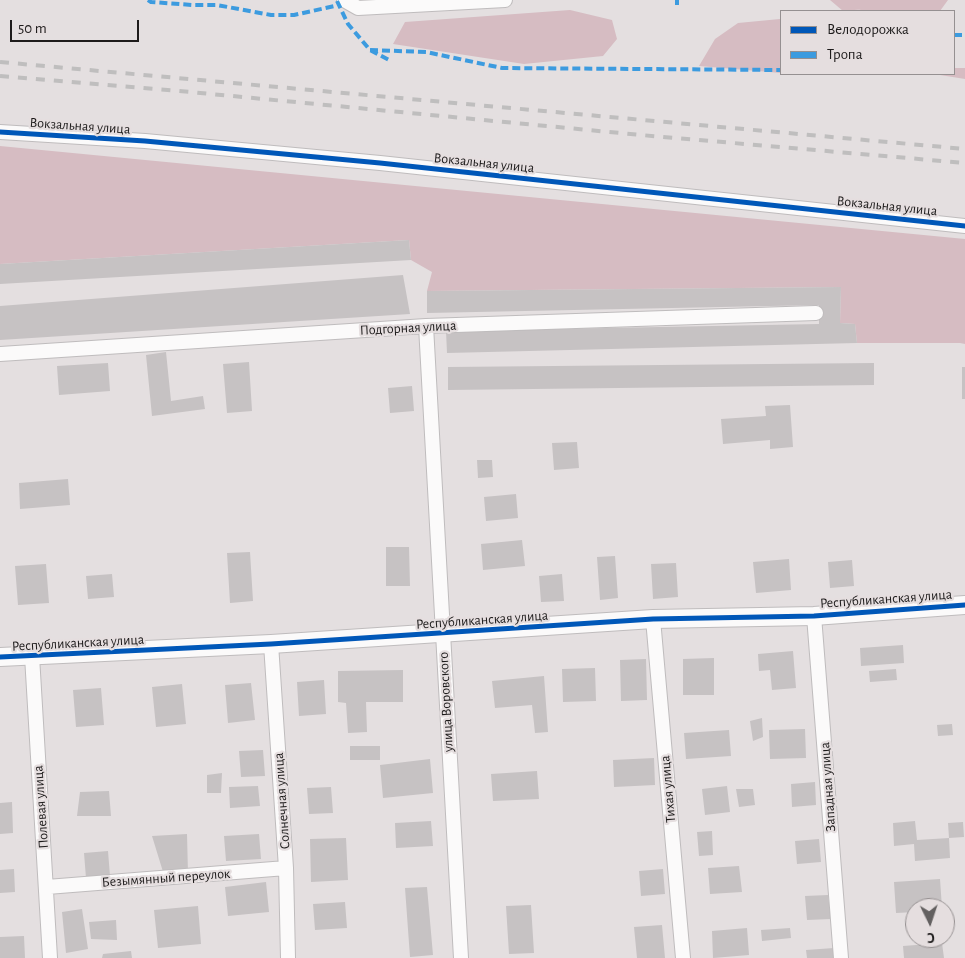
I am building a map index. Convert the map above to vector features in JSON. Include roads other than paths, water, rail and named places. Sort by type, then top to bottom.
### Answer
[{"type":"street","points":[[344,0],[358,8],[505,0]]},
{"type":"street","name":"Вокзальная улица","points":[[0,132],[145,141],[380,163],[965,226]]},
{"type":"street","name":"Подгорная улица","points":[[0,354],[426,326],[816,313]]},
{"type":"street","name":"улица Воровского","points":[[426,326],[461,958]]},
{"type":"street","name":"Республиканская улица","points":[[0,657],[443,634],[653,619],[814,616],[965,605]]},
{"type":"street","name":"Западная улица","points":[[814,616],[841,958]]},
{"type":"street","name":"Тихая улица","points":[[653,619],[683,958]]},
{"type":"street","name":"Солнечная улица","points":[[271,644],[286,868],[288,958]]},
{"type":"street","name":"Полевая улица","points":[[32,656],[50,958]]},
{"type":"street","name":"Безымянный переулок","points":[[46,887],[286,868]]},
{"type":"railway","points":[[0,62],[965,149]]},
{"type":"railway","points":[[0,76],[965,163]]}]
